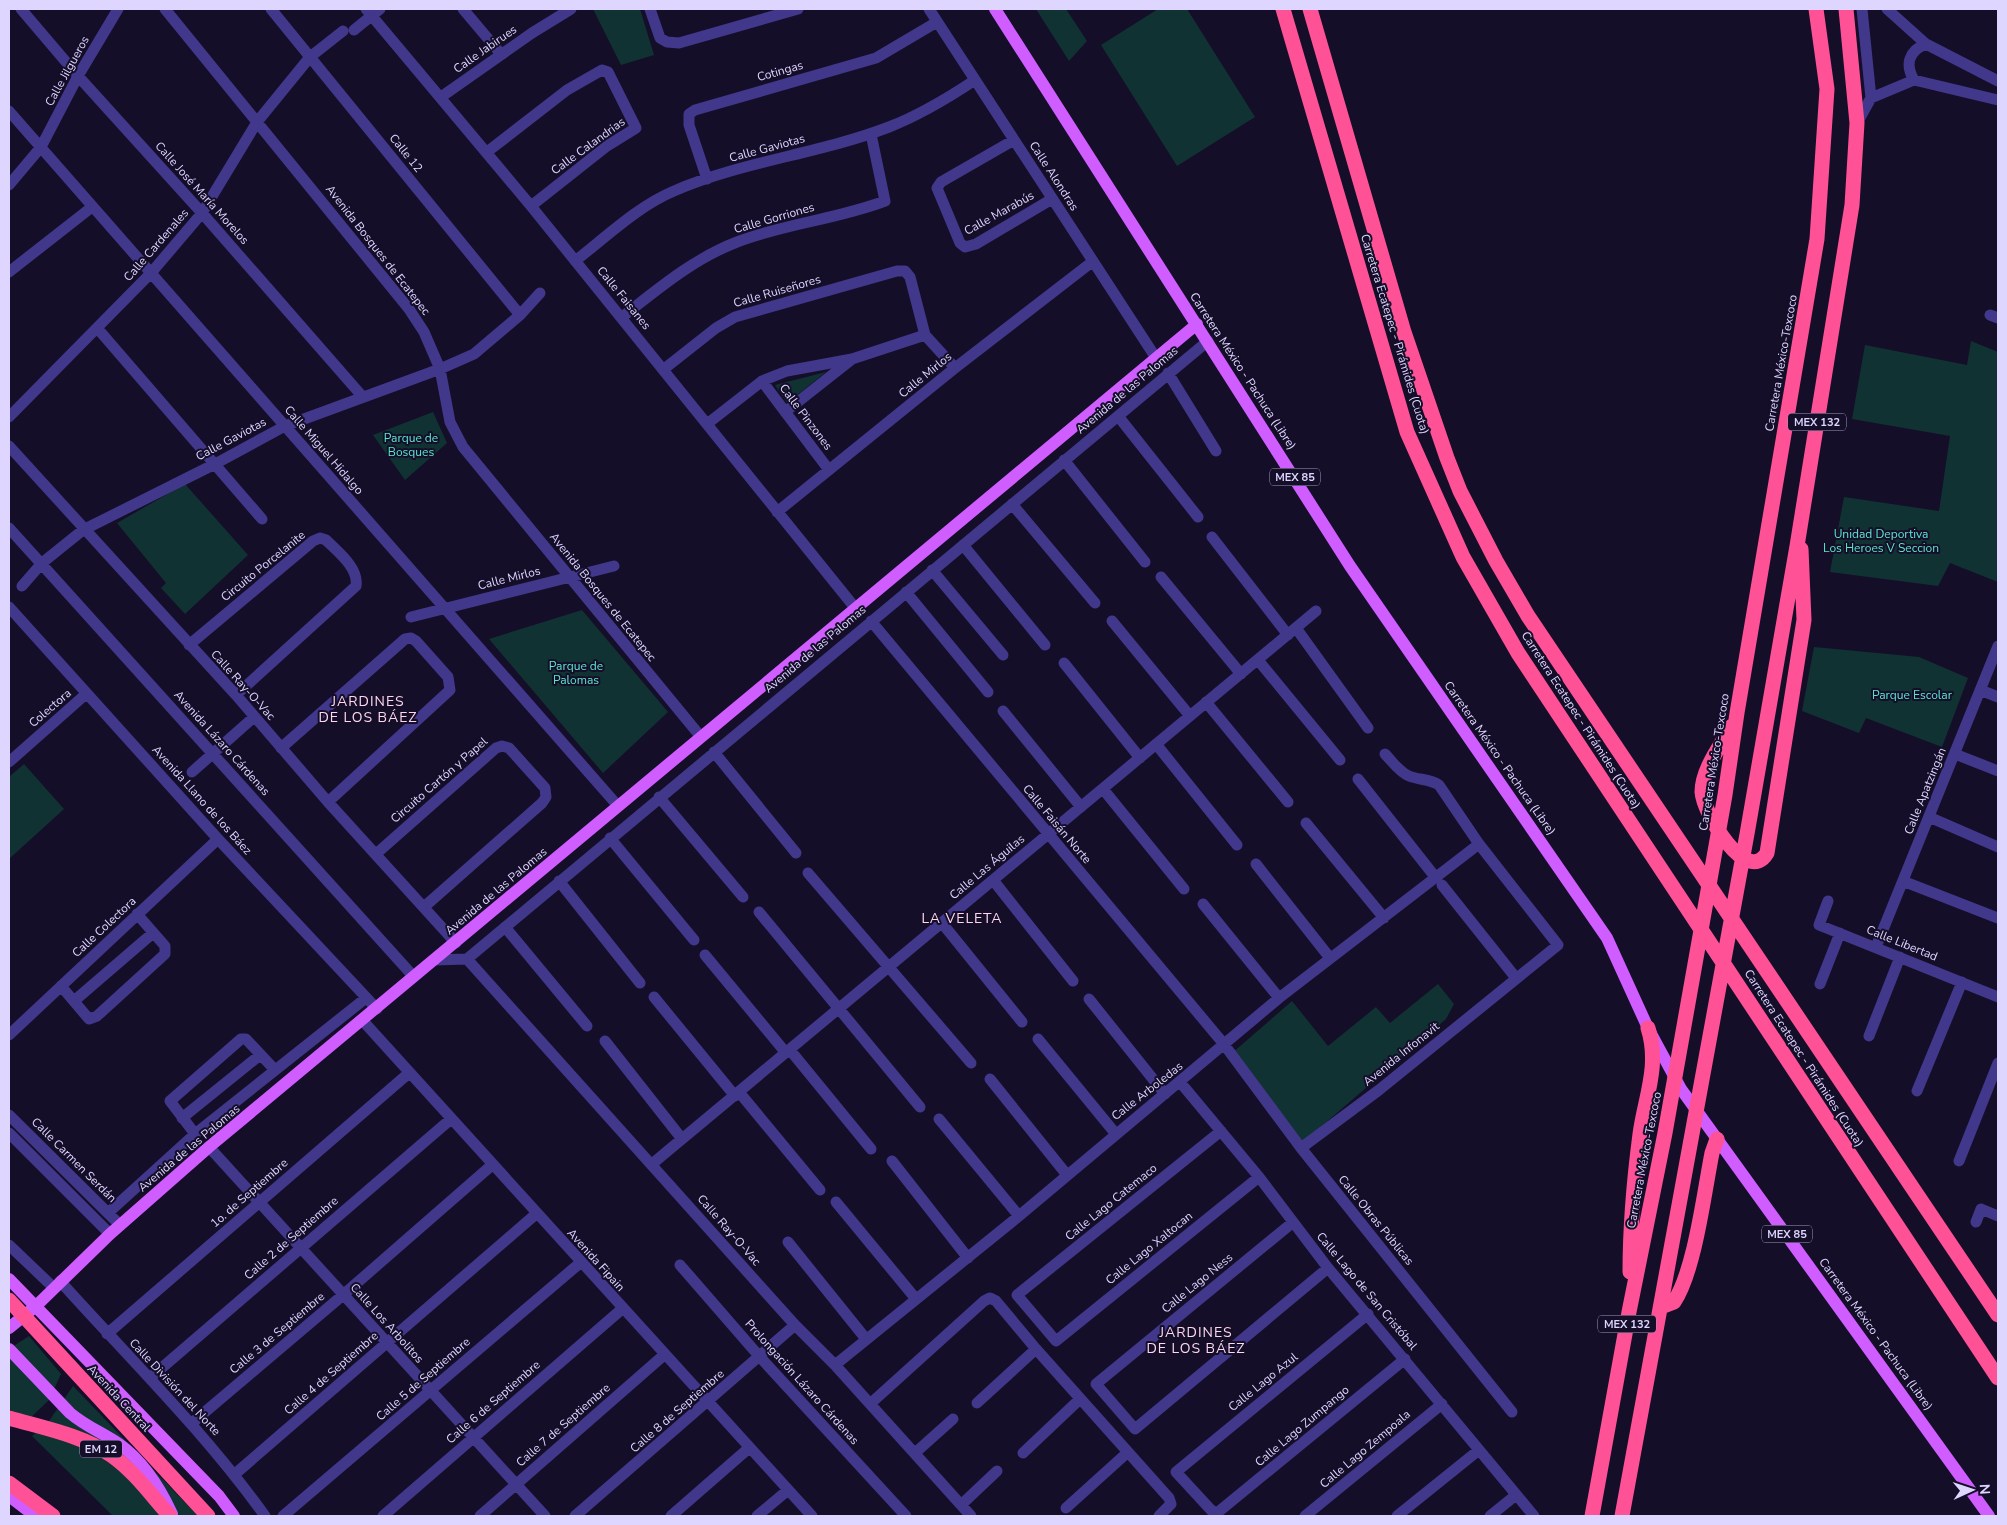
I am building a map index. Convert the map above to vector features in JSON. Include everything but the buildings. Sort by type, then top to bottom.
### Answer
[{"type":"highway","name":"Carretera Ecatepec - Pirámides (Cuota)","points":[[1283,9],[1407,432],[1463,556],[1518,653],[1998,1378]]},
{"type":"highway","name":"Carretera Ecatepec - Pirámides (Cuota)","points":[[1310,9],[1404,332],[1460,491],[1496,561],[1528,616],[1998,1315]]},
{"type":"highway","name":"Carretera México-Texcoco","points":[[1592,1516],[1665,1133],[1725,795],[1736,718],[1817,239],[1827,89],[1816,9]]},
{"type":"highway","name":"MEX 132","points":[[1622,1516],[1747,834],[1852,204],[1857,123],[1846,9]]},
{"type":"highway","points":[[1736,718],[1706,772],[1703,784],[1703,800],[1712,822],[1742,859],[1753,863],[1761,860],[1767,853],[1804,620],[1804,580],[1799,530]]},
{"type":"highway","points":[[1632,1299],[1632,1212],[1640,1134],[1654,1069],[1653,1048],[1648,1028]]},
{"type":"highway","points":[[1661,1307],[1674,1302],[1682,1286],[1689,1264],[1712,1153],[1717,1140]]},
{"type":"highway","name":"Avenida Central","points":[[9,1300],[208,1516]]},
{"type":"highway","name":"EM 12","points":[[9,1418],[73,1437],[100,1448],[130,1472],[171,1516]]},
{"type":"highway","points":[[9,1482],[53,1516]]},
{"type":"main road","name":"Carretera México - Pachuca (Libre)","points":[[995,9],[1350,566],[1607,938],[1648,1028],[1681,1089],[1811,1266],[1989,1516]]},
{"type":"main road","name":"Avenida de las Palomas","points":[[9,1328],[36,1306],[110,1234],[209,1147],[377,1010],[618,806],[1197,324]]},
{"type":"main road","points":[[9,1280],[9,1300],[36,1306]]},
{"type":"main road","points":[[9,1280],[219,1496],[234,1516]]},
{"type":"main road","points":[[9,1349],[81,1423],[120,1445],[146,1470],[162,1491],[171,1516]]},
{"type":"main road","points":[[9,1496],[35,1516]]},
{"type":"street","name":"Calle José María Morelos","points":[[22,9],[78,76],[202,213],[362,396]]},
{"type":"street","name":"Calle Jilgueros","points":[[9,185],[42,147],[78,76],[118,9]]},
{"type":"street","name":"Avenida Bosques de Ecatepec","points":[[166,9],[409,309],[424,332],[440,369],[450,422],[463,447],[701,738]]},
{"type":"street","name":"Calle 12","points":[[271,9],[520,315]]},
{"type":"street","points":[[463,9],[501,54]]},
{"type":"street","points":[[650,9],[660,38],[667,42],[680,43],[798,9]]},
{"type":"street","name":"Calle Alondras","points":[[929,9],[1156,358]]},
{"type":"street","points":[[1857,123],[1871,98],[1862,9]]},
{"type":"street","points":[[1886,9],[1926,44],[1998,81]]},
{"type":"street","name":"Calle Jabirues","points":[[441,97],[564,10]]},
{"type":"street","name":"Calle Cardenales","points":[[9,417],[98,329],[151,273],[202,213],[257,122],[310,57],[373,11]]},
{"type":"street","name":"Calle Faisanes","points":[[373,11],[856,609]]},
{"type":"street","name":"Cotingas","points":[[707,179],[689,125],[689,114],[695,110],[876,58],[937,22]]},
{"type":"street","points":[[1914,80],[1909,71],[1909,58],[1916,48],[1926,44]]},
{"type":"street","name":"Calle Calandrias","points":[[487,152],[567,90],[602,70],[608,72],[636,128],[607,146],[531,206]]},
{"type":"street","name":"Calle Gaviotas","points":[[575,261],[648,204],[673,191],[707,179],[871,134],[916,116],[975,80]]},
{"type":"street","points":[[1871,98],[1914,80],[1998,100]]},
{"type":"street","name":"Calle Miguel Hidalgo","points":[[9,111],[618,806]]},
{"type":"street","name":"Calle Gorriones","points":[[622,317],[680,272],[738,241],[885,201],[871,134]]},
{"type":"street","name":"Calle Marabús","points":[[1014,140],[941,182],[937,188],[960,243],[965,247],[976,244],[1052,199]]},
{"type":"street","points":[[9,272],[92,206]]},
{"type":"street","name":"Calle Mirlos","points":[[777,512],[954,368],[1092,262]]},
{"type":"street","name":"Calle Ruiseñores","points":[[664,369],[716,328],[734,317],[897,270],[905,271],[910,277],[926,335]]},
{"type":"street","name":"Calle Gaviotas","points":[[22,586],[42,563],[83,530],[215,464],[285,426],[362,396],[440,369],[474,354],[520,315],[540,293]]},
{"type":"street","points":[[98,329],[262,519]]},
{"type":"street","points":[[707,424],[762,380],[786,372],[852,358],[926,335],[954,368]]},
{"type":"street","name":"Avenida de las Palomas","points":[[467,959],[1208,341]]},
{"type":"street","points":[[786,412],[852,358]]},
{"type":"street","points":[[1168,374],[1216,451]]},
{"type":"street","name":"Calle Pinzones","points":[[762,380],[829,470]]},
{"type":"street","points":[[1118,416],[1198,517]]},
{"type":"street","name":"Calle Ray-O-Vac","points":[[9,446],[188,646],[236,695],[328,802],[456,943]]},
{"type":"street","points":[[1064,460],[1145,562]]},
{"type":"street","points":[[1012,504],[1095,603]]},
{"type":"street","name":"Avenida Lázaro Cárdenas","points":[[9,528],[414,978]]},
{"type":"street","points":[[1212,537],[1292,632],[1368,728]]},
{"type":"street","name":"Circuito Porcelanite","points":[[188,646],[313,541],[320,538],[326,540],[354,571],[358,578],[356,586],[236,695]]},
{"type":"street","points":[[963,545],[1045,645]]},
{"type":"street","name":"Calle Mirlos","points":[[411,617],[614,566]]},
{"type":"street","points":[[932,570],[1003,655]]},
{"type":"street","points":[[1161,577],[1240,674]]},
{"type":"street","points":[[906,592],[988,692]]},
{"type":"street","name":"Avenida Llano de los Báez","points":[[9,607],[218,839],[377,1010]]},
{"type":"street","name":"Calle Las Águilas","points":[[652,1164],[1316,611]]},
{"type":"street","name":"Calle Faisán Norte","points":[[871,621],[1223,1044]]},
{"type":"street","points":[[1112,622],[1190,716]]},
{"type":"street","points":[[281,748],[405,639],[412,638],[416,641],[448,677],[451,684],[450,690],[328,802]]},
{"type":"street","name":"Calle Apatzingán","points":[[1876,947],[1998,646]]},
{"type":"street","points":[[1258,660],[1340,760]]},
{"type":"street","points":[[1064,663],[1140,758]]},
{"type":"street","points":[[1980,690],[1998,697]]},
{"type":"street","name":"Colectora","points":[[9,762],[86,694]]},
{"type":"street","points":[[1206,702],[1288,802]]},
{"type":"street","points":[[1003,711],[1081,808]]},
{"type":"street","points":[[192,772],[254,717]]},
{"type":"street","points":[[1156,744],[1237,845]]},
{"type":"street","name":"Circuito Cartón y Papel","points":[[376,854],[496,748],[502,746],[509,748],[545,788],[546,797],[542,803],[424,907]]},
{"type":"street","points":[[714,752],[796,853]]},
{"type":"street","points":[[1385,754],[1402,772],[1409,776],[1440,785],[1480,844]]},
{"type":"street","points":[[1955,754],[1998,771]]},
{"type":"street","points":[[1358,779],[1516,978]]},
{"type":"street","points":[[1103,789],[1184,889]]},
{"type":"street","points":[[659,798],[743,897]]},
{"type":"street","points":[[1929,817],[1998,846]]},
{"type":"street","points":[[1306,823],[1384,918]]},
{"type":"street","points":[[610,838],[694,940]]},
{"type":"street","name":"Calle Colectora","points":[[9,1035],[218,839]]},
{"type":"street","name":"Calle Arboledas","points":[[835,1365],[968,1258],[1115,1133],[1180,1082],[1279,998],[1384,918],[1439,881],[1480,844]]},
{"type":"street","name":"Avenida Infonavit","points":[[1301,1148],[1379,1090],[1558,945],[1480,844]]},
{"type":"street","points":[[1256,864],[1330,958]]},
{"type":"street","points":[[808,873],[971,1063]]},
{"type":"street","points":[[993,880],[1073,981]]},
{"type":"street","points":[[559,881],[640,983]]},
{"type":"street","points":[[1903,881],[1998,918]]},
{"type":"street","name":"Calle Libertad","points":[[1828,901],[1819,925],[1998,997]]},
{"type":"street","points":[[1203,904],[1279,998]]},
{"type":"street","points":[[759,912],[920,1107]]},
{"type":"street","points":[[61,986],[89,1019],[96,1016],[166,954],[165,946],[137,914]]},
{"type":"street","points":[[942,923],[1022,1022]]},
{"type":"street","points":[[505,927],[587,1026]]},
{"type":"street","points":[[74,1001],[153,933]]},
{"type":"street","points":[[1820,984],[1840,933]]},
{"type":"street","points":[[705,955],[871,1149]]},
{"type":"street","points":[[1868,1036],[1900,957]]},
{"type":"street","points":[[434,960],[467,959]]},
{"type":"street","name":"Calle Ray-O-Vac","points":[[467,959],[795,1325],[835,1365],[971,1516]]},
{"type":"street","points":[[1917,1091],[1962,982]]},
{"type":"street","name":"Avenida de las Palomas","points":[[108,1213],[195,1134],[366,998]]},
{"type":"street","points":[[654,998],[820,1190]]},
{"type":"street","points":[[1088,999],[1165,1094]]},
{"type":"street","name":"Avenida Fipain","points":[[363,1021],[580,1263],[812,1516]]},
{"type":"street","points":[[195,1134],[171,1104],[172,1098],[241,1039],[246,1039],[275,1070]]},
{"type":"street","points":[[1038,1039],[1115,1133]]},
{"type":"street","points":[[605,1041],[682,1140]]},
{"type":"street","name":"Calle Obras Públicas","points":[[1223,1044],[1301,1148],[1512,1412]]},
{"type":"street","points":[[182,1118],[260,1055]]},
{"type":"street","points":[[1959,1160],[1998,1063]]},
{"type":"street","name":"1o. de Septiembre","points":[[107,1334],[409,1073]]},
{"type":"street","points":[[990,1079],[1067,1175]]},
{"type":"street","name":"Calle Lago de San Cristóbal","points":[[1180,1082],[1259,1177],[1328,1268],[1534,1516]]},
{"type":"street","name":"Calle Carmen Serdán","points":[[9,1115],[120,1225]]},
{"type":"street","name":"Calle 2 de Septiembre","points":[[150,1378],[450,1119]]},
{"type":"street","points":[[939,1120],[1018,1216]]},
{"type":"street","name":"Calle Carmen Serdán","points":[[23,1129],[54,1159]]},
{"type":"street","name":"Calle Lago Catemaco","points":[[1056,1341],[1017,1295],[1221,1131]]},
{"type":"street","points":[[9,1133],[110,1234]]},
{"type":"street","name":"Calle Los Arbolitos","points":[[209,1147],[545,1516]]},
{"type":"street","points":[[892,1161],[968,1258]]},
{"type":"street","name":"Calle 3 de Septiembre","points":[[192,1423],[492,1165]]},
{"type":"street","name":"Calle Lago Xaltocan","points":[[1056,1341],[1259,1177]]},
{"type":"street","points":[[836,1202],[916,1299]]},
{"type":"street","points":[[1976,1222],[1981,1209],[1998,1216]]},
{"type":"street","name":"Calle 4 de Septiembre","points":[[235,1474],[536,1214]]},
{"type":"street","name":"Calle Lago Ness","points":[[1292,1223],[1096,1384],[1135,1429],[1328,1268]]},
{"type":"street","points":[[788,1242],[866,1339]]},
{"type":"street","name":"Calle División del Norte","points":[[9,1245],[57,1284],[150,1378],[192,1423],[235,1474],[265,1516]]},
{"type":"street","name":"Calle 5 de Septiembre","points":[[283,1516],[580,1263]]},
{"type":"street","name":"Prolongación Lázaro Cárdenas","points":[[680,1265],[759,1356],[906,1516]]},
{"type":"street","points":[[870,1404],[984,1301],[990,1298],[996,1301],[1080,1399],[1169,1498],[1171,1504],[1159,1516]]},
{"type":"street","name":"Calle 6 de Septiembre","points":[[383,1516],[622,1309]]},
{"type":"street","name":"Calle Lago Azul","points":[[1216,1513],[1176,1472],[1368,1314]]},
{"type":"street","name":"Calle 8 de Septiembre","points":[[575,1516],[708,1403],[795,1325]]},
{"type":"street","points":[[977,1403],[1036,1348]]},
{"type":"street","name":"Calle 7 de Septiembre","points":[[480,1516],[664,1355]]},
{"type":"street","name":"Calle Lago Zumpango","points":[[1216,1513],[1405,1359]]},
{"type":"street","points":[[1023,1454],[1080,1399]]},
{"type":"street","name":"Calle Lago Zempoala","points":[[1305,1516],[1442,1404]]},
{"type":"street","points":[[914,1453],[953,1419]]},
{"type":"street","points":[[671,1516],[749,1448]]},
{"type":"street","points":[[1397,1516],[1479,1450]]},
{"type":"street","points":[[1066,1508],[1128,1452]]},
{"type":"street","points":[[961,1505],[997,1471]]},
{"type":"street","points":[[758,1516],[788,1490]]},
{"type":"street","points":[[1490,1516],[1516,1495]]},
{"type":"green space","points":[[593,9],[640,9],[654,55],[621,65]]},
{"type":"green space","points":[[1036,9],[1066,9],[1087,41],[1069,61]]},
{"type":"green space","points":[[1158,9],[1187,9],[1255,117],[1177,166],[1101,45]]},
{"type":"green space","name":"Unidad Deportiva Los Heroes V Seccion","points":[[1971,341],[1998,352],[1998,582],[1950,563],[1938,586],[1830,572],[1844,497],[1939,511],[1950,436],[1852,419],[1865,345],[1967,365]]},
{"type":"green space","points":[[826,372],[787,403],[775,385]]},
{"type":"green space","name":"Parque de Bosques","points":[[433,412],[447,443],[405,480],[373,435]]},
{"type":"green space","points":[[185,484],[248,555],[185,614],[161,588],[166,583],[117,523]]},
{"type":"green space","name":"Parque de Palomas","points":[[582,610],[668,712],[603,773],[489,639]]},
{"type":"green space","name":"Parque Escolar","points":[[1814,647],[1919,657],[1968,678],[1942,747],[1866,718],[1859,733],[1802,711]]},
{"type":"green space","points":[[24,764],[64,809],[9,859],[9,777]]},
{"type":"green space","points":[[1438,984],[1454,1004],[1446,1019],[1302,1143],[1231,1054],[1292,1001],[1328,1046],[1376,1007],[1390,1023]]},
{"type":"green space","points":[[29,1336],[61,1374],[49,1400],[24,1424],[9,1408],[9,1349]]},
{"type":"green space","points":[[73,1386],[198,1516],[113,1516],[32,1436],[47,1424]]},
{"type":"district","name":"JARDINES DE LOS BÁEZ","points":[[368,710]]},
{"type":"district","name":"LA VELETA","points":[[962,918]]},
{"type":"district","name":"JARDINES DE LOS BÁEZ","points":[[1196,1340]]}]
